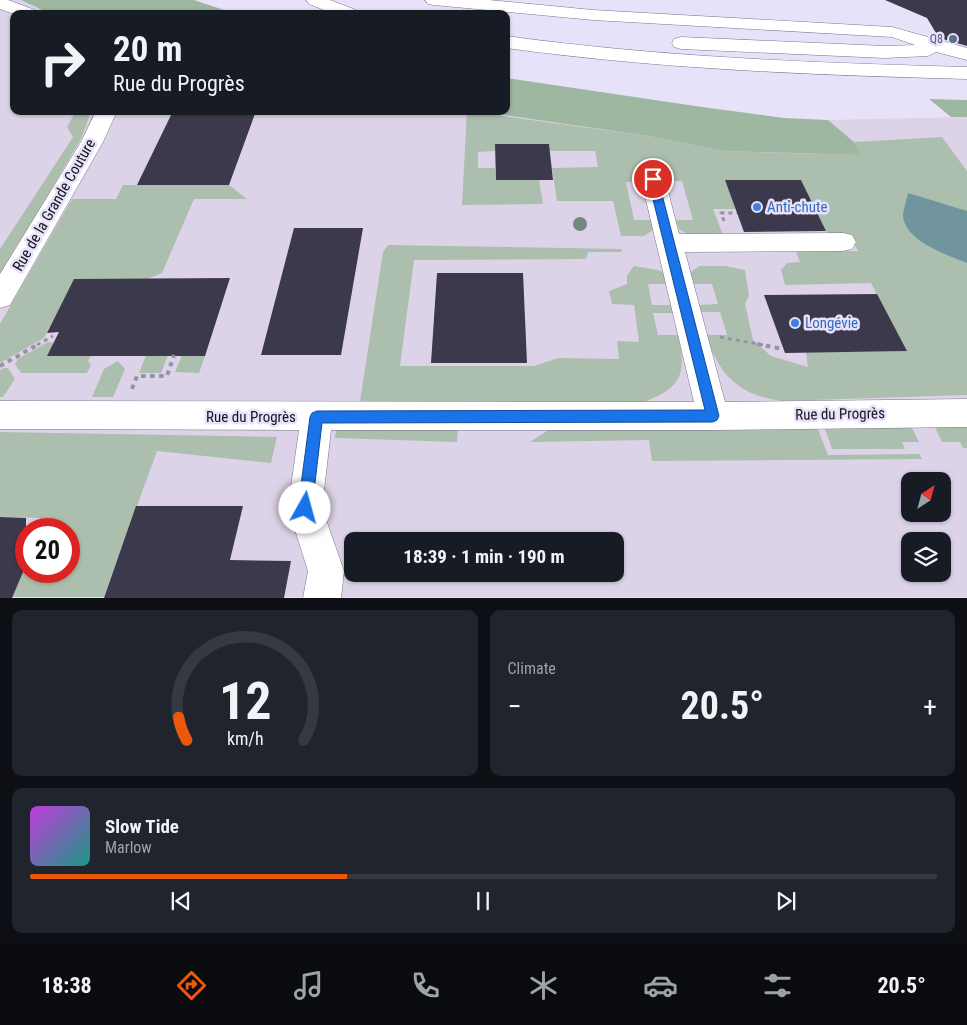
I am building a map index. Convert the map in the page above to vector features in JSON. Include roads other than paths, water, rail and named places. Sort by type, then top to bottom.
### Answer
[{"type":"street","points":[[315,0],[340,10]]},
{"type":"street","points":[[434,0],[593,15],[892,32],[906,35],[941,49],[967,54]]},
{"type":"street","points":[[0,3],[18,10]]},
{"type":"street","points":[[510,43],[586,53],[718,64],[967,73]]},
{"type":"street","points":[[586,53],[645,44],[668,43],[885,52],[941,49]]},
{"type":"street","name":"Rue de la Grande Couture","points":[[0,297],[92,142],[105,115]]},
{"type":"street","points":[[653,179],[713,416]]},
{"type":"street","points":[[669,243],[843,242]]},
{"type":"street","name":"Rue du Progrès","points":[[0,416],[713,416],[967,413]]},
{"type":"street","points":[[317,417],[305,508],[326,571],[322,598]]},
{"type":"place","name":"Q8","points":[[953,39]]},
{"type":"place","name":"Anti-chute","points":[[757,207]]},
{"type":"place","name":"Longévie","points":[[795,323]]}]
